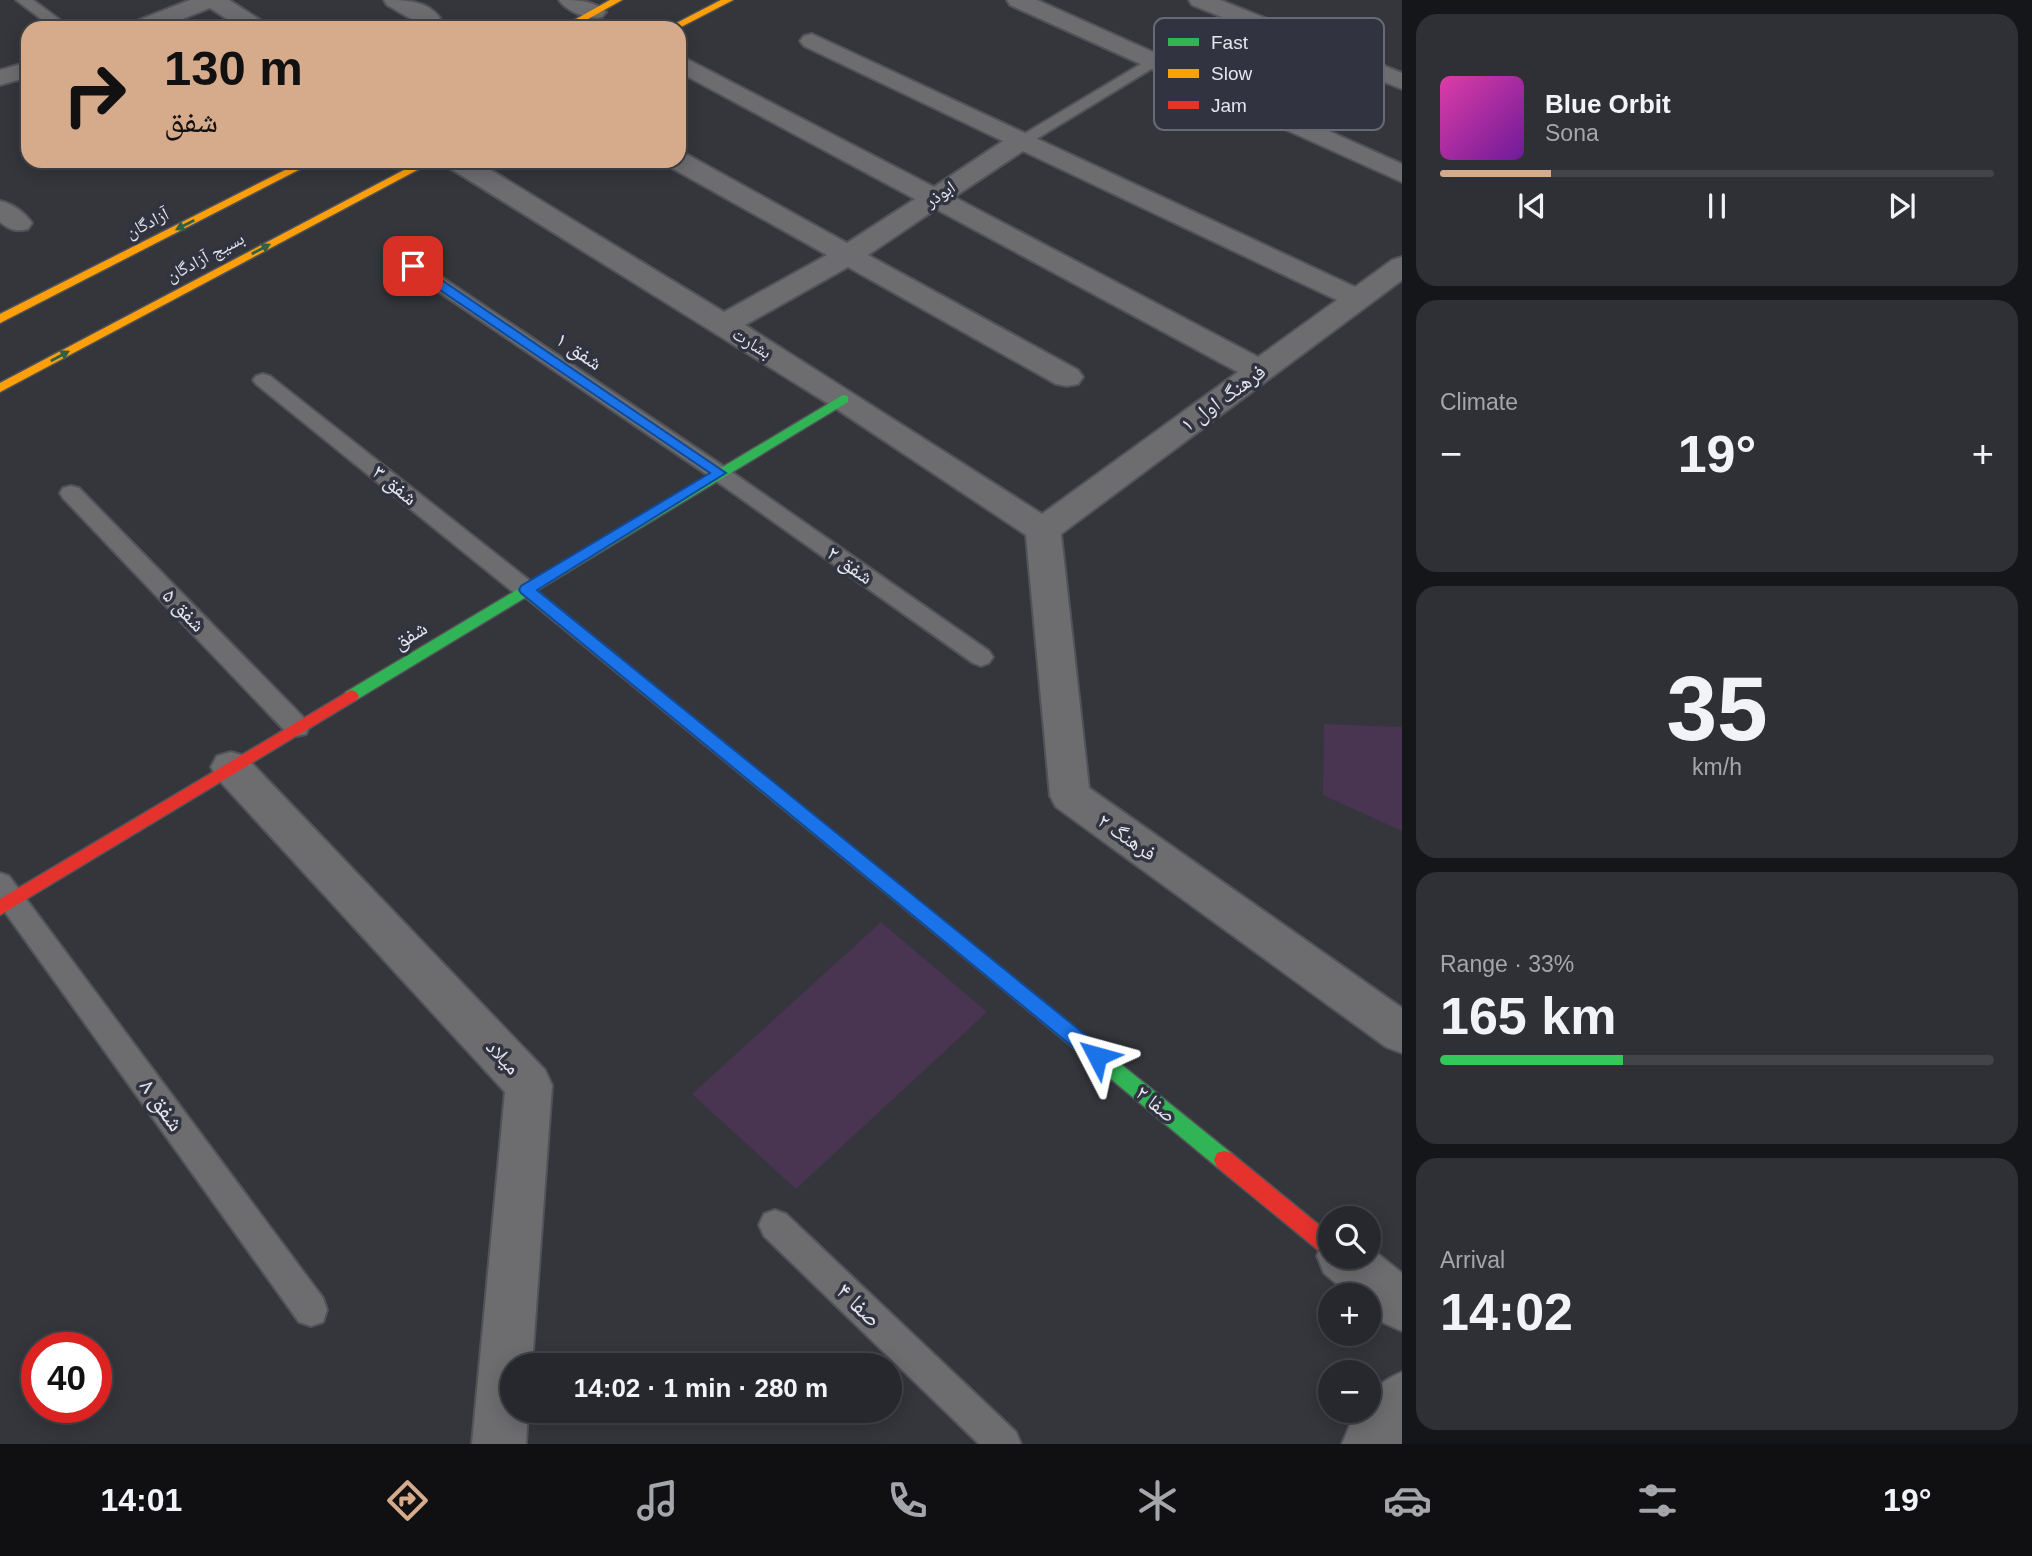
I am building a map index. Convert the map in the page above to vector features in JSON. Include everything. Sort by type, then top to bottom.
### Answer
[{"type":"street","points":[[157,21],[212,0],[246,21]]},
{"type":"street","points":[[396,0],[428,18]]},
{"type":"street","points":[[570,0],[594,12]]},
{"type":"street","points":[[578,21],[617,0]]},
{"type":"street","points":[[686,21],[728,0]]},
{"type":"street","points":[[1017,0],[1154,59]]},
{"type":"street","points":[[1200,0],[1244,18]]},
{"type":"street","points":[[812,41],[1358,299]]},
{"type":"street","points":[[686,66],[1260,371]]},
{"type":"street","points":[[0,78],[21,71]]},
{"type":"street","points":[[1384,75],[1402,82]]},
{"type":"street","points":[[1307,130],[1402,174]]},
{"type":"street","name":"ابوذر","points":[[723,325],[847,256],[1022,140]]},
{"type":"street","points":[[686,165],[1067,377]]},
{"type":"street","name":"آزادگان","points":[[0,319],[297,168]]},
{"type":"street","name":"بسیج آزادگان","points":[[0,388],[416,168]]},
{"type":"street","name":"بشارت","points":[[468,168],[843,399],[1043,530]]},
{"type":"street","name":"فرهنگ اول ۱","points":[[1043,530],[1402,266]]},
{"type":"street","name":"شفق","points":[[4,898],[231,767],[843,399]]},
{"type":"street","name":"فرهنگ ۲","points":[[1043,530],[1070,796],[1402,1033]]},
{"type":"street","name":"صفا ۲","points":[[526,590],[1318,1237]]},
{"type":"street","name":"میلاد","points":[[231,767],[529,1085],[499,1444]]},
{"type":"street","points":[[1358,1269],[1402,1306]]},
{"type":"street","points":[[1368,1444],[1402,1399]]},
{"type":"lane","points":[[23,0],[53,21]]},
{"type":"lane","name":"ابوذر","points":[[1022,140],[1154,61]]},
{"type":"lane","name":"شفق ۱","points":[[413,266],[719,473]]},
{"type":"lane","name":"شفق ۳","points":[[263,380],[526,590]]},
{"type":"lane","name":"شفق ۲","points":[[719,473],[981,657]]},
{"type":"lane","name":"شفق ۵","points":[[71,493],[297,727]]},
{"type":"lane","name":"شفق ۸","points":[[4,898],[310,1310]]},
{"type":"lane","name":"صفا ۴","points":[[775,1225],[1004,1444]]},
{"type":"shaded area","points":[[1324,724],[1402,727],[1402,831],[1323,795]]},
{"type":"shaded area","points":[[881,922],[987,1012],[796,1189],[692,1094]]},
{"type":"traffic: fast","points":[[351,696],[843,399]]},
{"type":"traffic: fast","points":[[988,967],[1224,1160]]},
{"type":"traffic: slow","points":[[578,21],[617,0]]},
{"type":"traffic: slow","points":[[686,21],[728,0]]},
{"type":"traffic: slow","points":[[0,319],[297,168]]},
{"type":"traffic: slow","points":[[0,388],[416,168]]},
{"type":"traffic: slow","points":[[526,590],[988,967]]},
{"type":"traffic: jam","points":[[0,908],[351,696]]},
{"type":"traffic: jam","points":[[1224,1160],[1318,1237]]},
{"type":"route","points":[[413,266],[719,473],[526,590],[1097,1056]]}]
